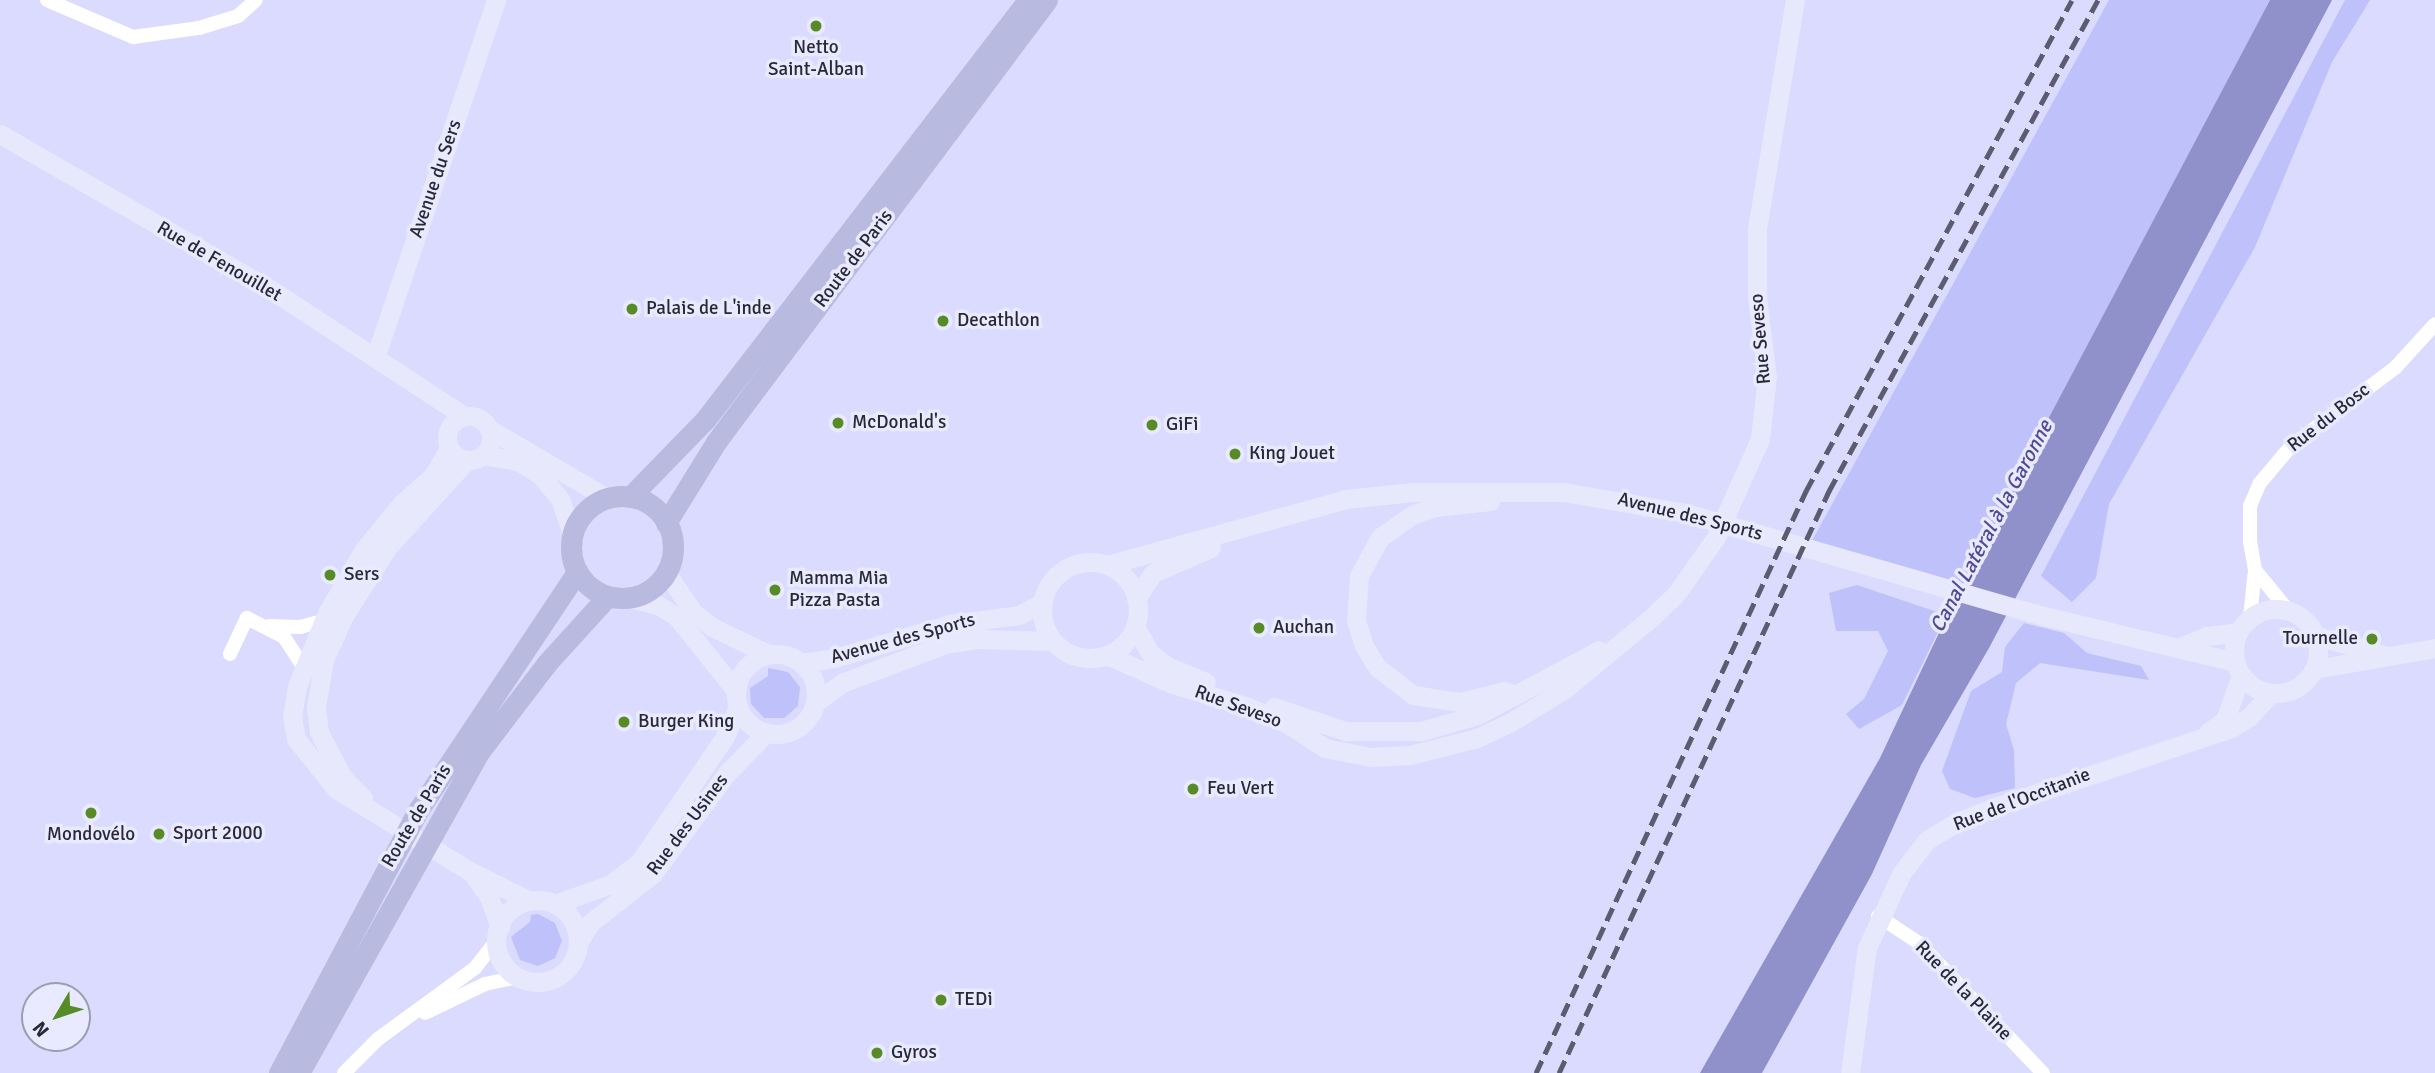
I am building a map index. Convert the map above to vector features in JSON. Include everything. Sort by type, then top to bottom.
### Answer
[{"type":"main road","name":"Avenue du Sers","points":[[375,358],[496,0]]},
{"type":"main road","name":"Route de Paris","points":[[630,497],[705,420],[1028,0]]},
{"type":"main road","name":"Route de Paris","points":[[666,523],[716,442],[1047,0]]},
{"type":"main road","name":"Rue Seveso","points":[[1107,655],[1172,684],[1246,706],[1287,724],[1325,748],[1384,756],[1447,747],[1511,722],[1565,689],[1676,594],[1697,567],[1734,503],[1760,439],[1767,377],[1757,298],[1757,229],[1796,0]]},
{"type":"main road","name":"Rue de Fenouillet","points":[[0,134],[270,289],[434,396],[456,421]]},
{"type":"main road","points":[[470,871],[489,897],[498,933],[500,958],[517,977],[536,982],[562,974],[574,961],[578,943],[570,917],[555,904],[530,901],[470,871],[376,811],[335,789],[296,739],[292,716],[303,666],[323,621],[363,551],[402,503],[433,476],[449,448],[456,421],[479,418],[489,429],[607,498]]},
{"type":"main road","points":[[376,811],[328,755],[319,732],[318,681],[344,616],[374,566],[475,458],[489,447],[489,429]]},
{"type":"main road","points":[[449,448],[475,458],[518,461],[540,475],[560,499],[572,533],[571,555],[577,572],[587,585],[607,597],[630,598],[658,605],[677,617],[737,699],[752,726],[766,733],[794,731],[809,719],[816,702],[813,676],[802,663],[789,655],[768,654],[712,627],[693,612],[666,572]]},
{"type":"main road","name":"Avenue des Sports","points":[[1136,599],[1153,573],[1194,554],[1413,492]]},
{"type":"main road","name":"Avenue des Sports","points":[[1107,565],[1334,502],[1413,492],[1564,492],[1686,513],[2044,616],[2150,644],[2183,646]]},
{"type":"main road","points":[[1516,696],[1504,691],[1460,702],[1436,702],[1395,684],[1364,646],[1355,599],[1359,576],[1380,537],[1412,515],[1435,507],[1564,492]]},
{"type":"main road","points":[[572,533],[583,513],[607,498],[630,497],[646,502],[666,523],[673,550],[666,572],[651,589],[630,598]]},
{"type":"main road","points":[[1082,563],[1107,565],[1122,575],[1136,599],[1135,626],[1119,649],[1107,655],[1079,657],[1054,641],[1044,622],[1043,602],[1049,586],[1069,568],[1082,563]]},
{"type":"main road","name":"Route de Paris","points":[[279,1073],[389,860],[419,809],[577,572]]},
{"type":"main road","name":"Route de Paris","points":[[299,1073],[409,872],[479,752],[547,663],[607,597]]},
{"type":"main road","name":"Avenue des Sports","points":[[802,663],[835,658],[950,624],[1019,615],[1043,602]]},
{"type":"main road","points":[[2183,646],[2244,624],[2274,608],[2287,609],[2300,615],[2316,636],[2385,655]]},
{"type":"main road","points":[[2204,734],[2225,720],[2238,668],[2244,624]]},
{"type":"main road","name":"Rue Seveso","points":[[1135,626],[1150,653],[1167,666],[1345,731],[1421,732],[1478,715],[1628,636]]},
{"type":"main road","points":[[2315,669],[2316,636]]},
{"type":"main road","name":"Avenue des Sports","points":[[816,702],[855,677],[945,645],[977,639],[1054,641]]},
{"type":"main road","points":[[2183,646],[2238,668],[2271,693],[2297,688],[2315,669],[2435,648]]},
{"type":"main road","points":[[737,699],[746,667],[768,654]]},
{"type":"main road","name":"Rue de l'Occitanie","points":[[1850,1073],[1861,970],[1878,916],[1900,874],[1927,840],[1959,821],[2204,734],[2231,728],[2249,717],[2271,693]]},
{"type":"main road","name":"Rue des Usines","points":[[555,904],[611,884],[640,861],[725,737],[737,699]]},
{"type":"main road","name":"Rue des Usines","points":[[578,943],[590,923],[653,874],[727,772],[766,733]]},
{"type":"main road","points":[[498,933],[513,908],[530,901]]},
{"type":"street","points":[[47,0],[133,37],[199,28],[238,16],[256,0]]},
{"type":"street","name":"Rue du Bosc","points":[[2244,624],[2256,570],[2250,542],[2250,506],[2260,483],[2291,446],[2395,368],[2435,324]]},
{"type":"street","name":"Rue du Bosc","points":[[2256,570],[2287,609]]},
{"type":"street","points":[[230,654],[247,618],[284,638],[303,666]]},
{"type":"street","points":[[258,624],[291,627],[323,621]]},
{"type":"street","name":"Rue de la Plaine","points":[[1878,916],[1919,943],[2042,1073]]},
{"type":"street","points":[[344,1073],[395,1027],[475,968],[498,933]]},
{"type":"street","points":[[395,1027],[485,984],[517,977]]},
{"type":"shaded area","points":[[2109,0],[2270,0],[1960,591],[1808,548]]},
{"type":"shaded area","points":[[2270,0],[2332,0],[1989,648],[1921,765],[1872,874],[1762,1073],[1700,1073],[1880,758],[1971,565]]},
{"type":"shaded area","points":[[2345,0],[2370,0],[2332,62],[2255,247],[2109,504],[2096,578],[2072,602],[2041,576]]},
{"type":"shaded area","points":[[1857,585],[1940,613],[1938,632],[1902,705],[1859,729],[1846,714],[1864,699],[1888,651],[1878,631],[1836,631],[1829,593]]},
{"type":"shaded area","points":[[2024,623],[2064,633],[2087,653],[2141,666],[2149,680],[2040,663],[2016,683],[2006,724],[2014,750],[2015,788],[1975,798],[1950,789],[1942,771],[1971,691],[2002,672],[2005,647]]},
{"type":"shaded area","points":[[768,668],[788,672],[800,687],[798,706],[784,718],[764,718],[751,704],[750,688],[768,676]]},
{"type":"shaded area","points":[[538,914],[555,923],[562,941],[555,958],[538,966],[520,960],[511,937],[530,922],[531,915]]},
{"type":"railway","points":[[1536,1073],[1806,491],[2072,0]]},
{"type":"railway","points":[[1559,1073],[1829,491],[2098,0]]},
{"type":"place","name":"Netto Saint-Alban","points":[[816,26]]},
{"type":"place","name":"Palais de L'inde","points":[[632,309]]},
{"type":"place","name":"Decathlon","points":[[943,321]]},
{"type":"place","name":"McDonald's","points":[[838,423]]},
{"type":"place","name":"GiFi","points":[[1152,425]]},
{"type":"place","name":"King Jouet","points":[[1235,454]]},
{"type":"place","name":"Sers","points":[[330,575]]},
{"type":"place","name":"Mamma Mia Pizza Pasta","points":[[775,590]]},
{"type":"place","name":"Auchan","points":[[1259,628]]},
{"type":"place","name":"Tournelle","points":[[2372,639]]},
{"type":"place","name":"Burger King","points":[[624,722]]},
{"type":"place","name":"Feu Vert","points":[[1193,789]]},
{"type":"place","name":"Mondovélo","points":[[91,813]]},
{"type":"place","name":"Sport 2000","points":[[159,834]]},
{"type":"place","name":"TEDi","points":[[941,1000]]},
{"type":"place","name":"Gyros","points":[[877,1053]]},
{"type":"water label","name":"Canal Latéral à la Garonne","points":[[1991,526]]}]
